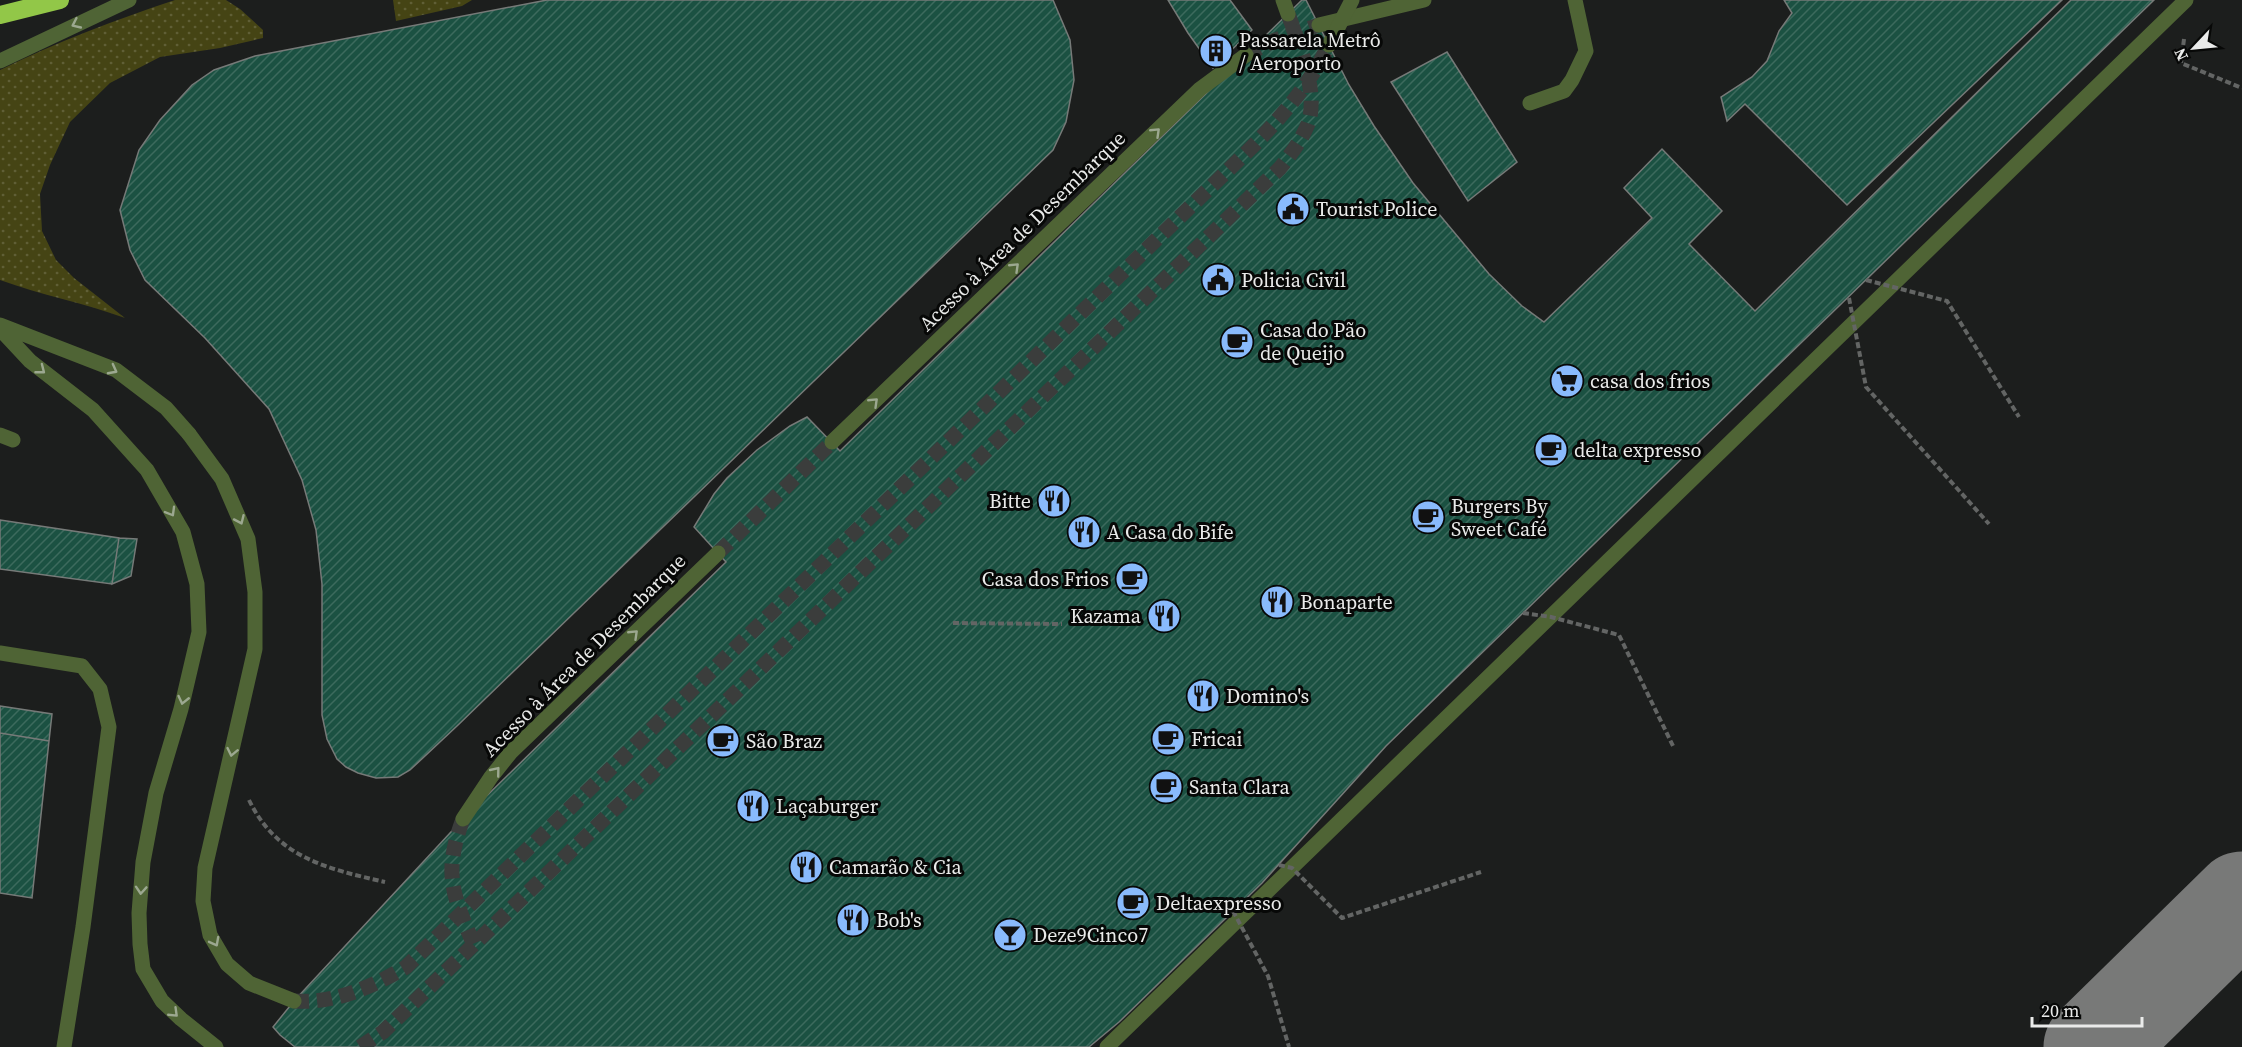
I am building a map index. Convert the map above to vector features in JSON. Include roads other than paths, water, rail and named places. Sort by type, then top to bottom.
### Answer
[{"type":"highway","points":[[0,15],[60,0]]},
{"type":"lane","points":[[0,61],[129,0]]},
{"type":"lane","points":[[1329,45],[1352,0]]},
{"type":"lane","points":[[1318,25],[1424,0]]},
{"type":"lane","points":[[1530,104],[1564,91],[1586,51],[1575,0]]},
{"type":"lane","points":[[1107,1047],[1285,867],[1551,617],[2186,0]]},
{"type":"lane","name":"Acesso à Área de Desembarque","points":[[832,442],[1200,89],[1246,55]]},
{"type":"lane","points":[[0,327],[116,370],[166,408],[189,434],[222,479],[248,539],[255,592],[255,649],[205,868],[203,901],[210,935],[227,964],[249,983],[294,1001]]},
{"type":"lane","points":[[0,327],[30,361],[93,410],[147,470],[183,532],[197,584],[199,632],[181,709],[156,793],[143,862],[139,913],[140,944],[143,969],[162,1001],[216,1047]]},
{"type":"lane","name":"Acesso à Área de Desembarque","points":[[463,819],[511,752],[718,553]]},
{"type":"lane","points":[[0,652],[82,666],[100,689],[109,727],[64,1047]]},
{"type":"tunnel","points":[[360,1047],[383,1032],[1280,168],[1302,136],[1311,112],[1306,68],[1288,14]]},
{"type":"tunnel","points":[[1246,55],[1275,40],[1319,25]]},
{"type":"tunnel","points":[[294,1001],[324,1000],[352,993],[406,967],[1254,145],[1295,98],[1329,45]]},
{"type":"tunnel","points":[[718,553],[832,442]]},
{"type":"tunnel","points":[[463,819],[453,854],[453,883],[460,911],[474,945]]},
{"type":"place","name":"Passarela Metrô / Aeroporto","points":[[1216,51]]},
{"type":"place","name":"Tourist Police","points":[[1293,209]]},
{"type":"place","name":"Policia Civil","points":[[1218,280]]},
{"type":"place","name":"Casa do Pão de Queijo","points":[[1237,342]]},
{"type":"place","name":"casa dos frios","points":[[1567,381]]},
{"type":"place","name":"delta expresso","points":[[1551,450]]},
{"type":"place","name":"Bitte","points":[[1054,501]]},
{"type":"place","name":"Burgers By Sweet Café","points":[[1428,517]]},
{"type":"place","name":"A Casa do Bife","points":[[1084,532]]},
{"type":"place","name":"Casa dos Frios","points":[[1132,579]]},
{"type":"place","name":"Bonaparte","points":[[1277,602]]},
{"type":"place","name":"Kazama","points":[[1164,616]]},
{"type":"place","name":"Domino's","points":[[1203,696]]},
{"type":"place","name":"Fricai","points":[[1168,739]]},
{"type":"place","name":"São Braz","points":[[723,741]]},
{"type":"place","name":"Santa Clara","points":[[1166,787]]},
{"type":"place","name":"Laçaburger","points":[[753,806]]},
{"type":"place","name":"Camarão & Cia","points":[[806,867]]},
{"type":"place","name":"Deltaexpresso","points":[[1133,903]]},
{"type":"place","name":"Bob's","points":[[853,920]]},
{"type":"place","name":"Deze9Cinco7","points":[[1010,935]]}]
